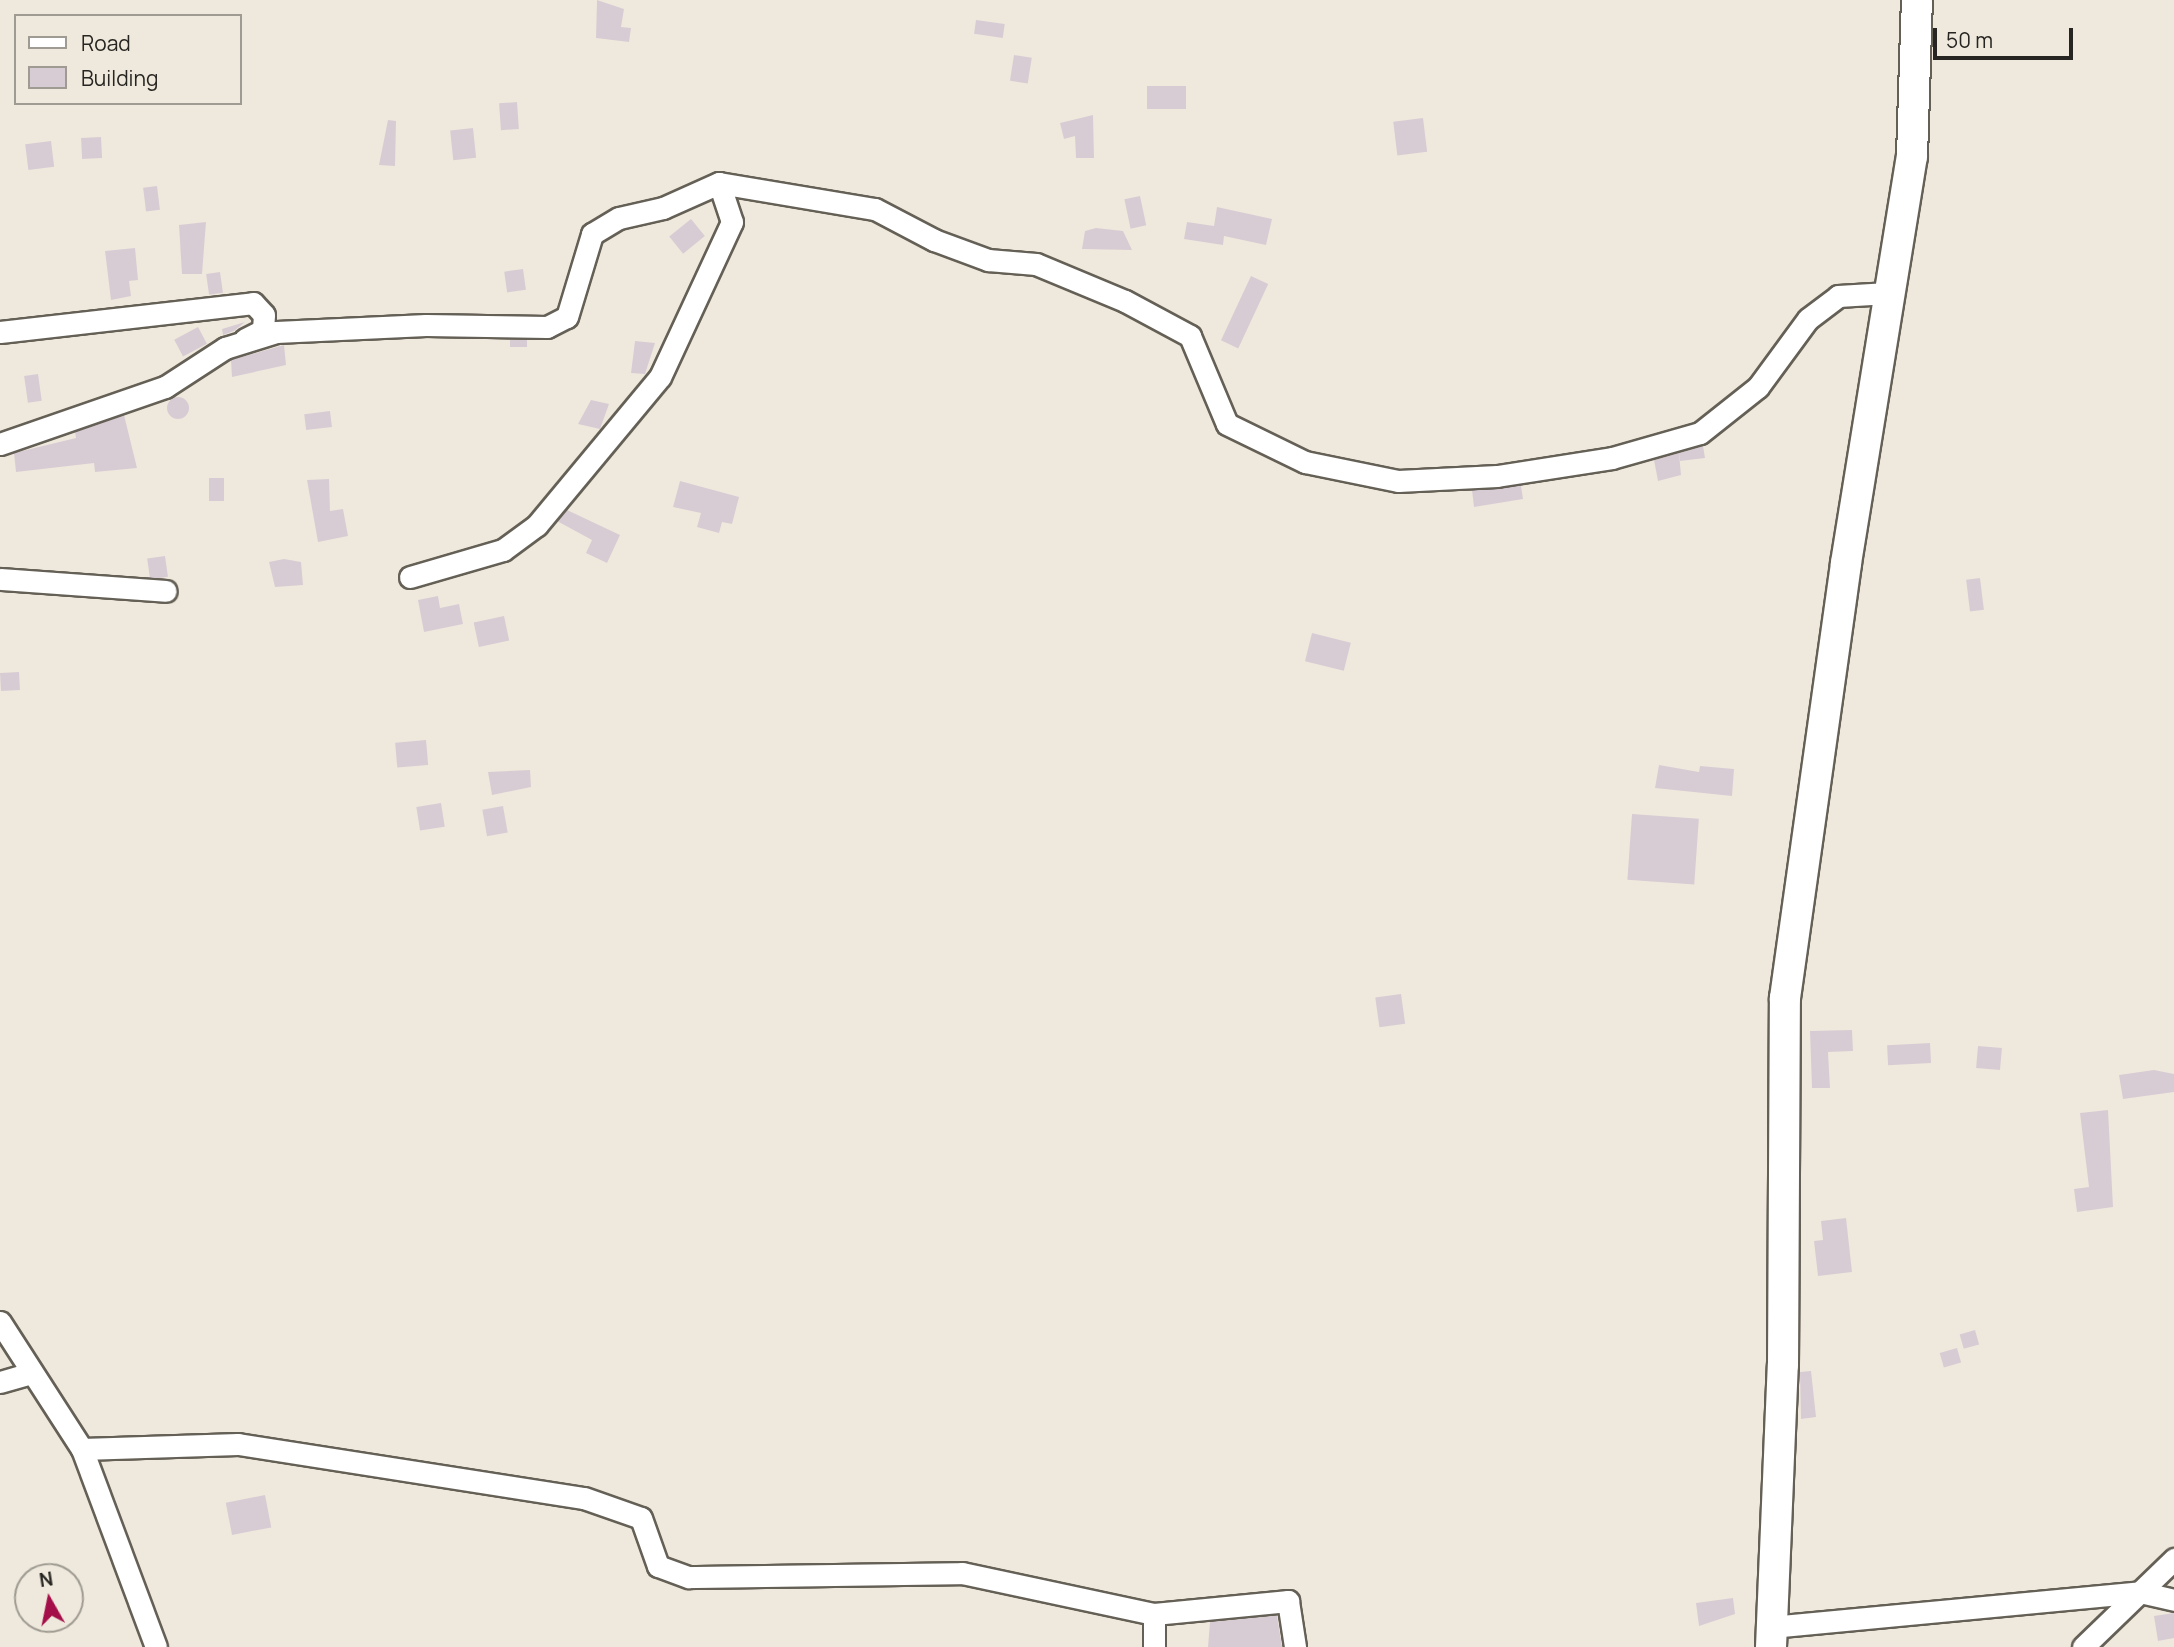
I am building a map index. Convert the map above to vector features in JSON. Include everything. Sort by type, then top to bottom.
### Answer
[{"type":"main road","points":[[1771,1637],[1783,1365],[1785,998],[1888,293],[1912,157],[1917,0]]},
{"type":"street","points":[[225,348],[276,332],[426,325],[547,327],[567,317],[592,234],[619,218],[663,208],[719,183],[875,209],[944,244],[988,260],[1036,264],[1125,301],[1190,336],[1227,424],[1305,462],[1398,481],[1497,476],[1612,458],[1700,433],[1758,387],[1808,319],[1838,296],[1888,293]]},
{"type":"street","points":[[410,577],[503,550],[537,525],[660,377],[732,222],[719,183]]},
{"type":"street","points":[[0,332],[253,303],[264,315],[262,330],[225,348],[165,387],[0,443]]},
{"type":"street","points":[[0,579],[166,591]]},
{"type":"street","points":[[0,1322],[82,1449],[156,1647]]},
{"type":"street","points":[[0,1382],[32,1373]]},
{"type":"street","points":[[82,1449],[238,1444],[584,1498],[641,1518],[658,1566],[689,1577],[962,1573],[1154,1614],[1288,1601],[1295,1647]]},
{"type":"street","points":[[2083,1647],[2174,1559]]},
{"type":"street","points":[[1771,1637],[2140,1592],[2174,1600]]},
{"type":"street","points":[[1154,1614],[1154,1647]]},
{"type":"building","points":[[597,0],[624,9],[621,27],[631,28],[629,42],[596,38]]},
{"type":"building","points":[[976,20],[1005,24],[1003,38],[974,34]]},
{"type":"building","points":[[1014,55],[1032,58],[1028,83],[1010,81]]},
{"type":"building","points":[[1147,86],[1186,86],[1186,109],[1147,109]]},
{"type":"building","points":[[517,102],[519,129],[501,130],[499,103]]},
{"type":"building","points":[[1093,115],[1094,158],[1076,158],[1075,136],[1064,139],[1060,123]]},
{"type":"building","points":[[1423,118],[1427,152],[1397,155],[1393,122]]},
{"type":"building","points":[[388,120],[396,121],[395,166],[379,165]]},
{"type":"building","points":[[473,128],[476,158],[453,160],[450,130]]},
{"type":"building","points":[[101,137],[102,158],[82,159],[81,138]]},
{"type":"building","points":[[51,141],[54,167],[28,170],[25,144]]},
{"type":"building","points":[[157,186],[160,210],[146,212],[143,188]]},
{"type":"building","points":[[1140,196],[1146,225],[1131,229],[1124,199]]},
{"type":"building","points":[[1217,207],[1272,219],[1266,245],[1224,236],[1223,245],[1184,239],[1187,222],[1214,226]]},
{"type":"building","points":[[691,219],[705,236],[683,254],[669,237]]},
{"type":"building","points":[[206,222],[202,274],[182,274],[179,225]]},
{"type":"building","points":[[1096,228],[1123,231],[1132,250],[1082,249],[1085,231]]},
{"type":"building","points":[[135,248],[138,280],[129,281],[131,296],[111,300],[105,251]]},
{"type":"building","points":[[523,269],[526,290],[507,292],[504,272]]},
{"type":"building","points":[[220,272],[223,293],[209,295],[206,274]]},
{"type":"building","points":[[1251,276],[1268,284],[1238,348],[1221,340]]},
{"type":"building","points":[[245,322],[234,331],[223,335],[222,329]]},
{"type":"building","points":[[198,327],[207,344],[183,356],[174,340]]},
{"type":"building","points":[[510,340],[527,340],[527,347],[510,347]]},
{"type":"building","points":[[635,341],[655,343],[645,374],[631,373]]},
{"type":"building","points":[[284,345],[286,365],[232,377],[231,360]]},
{"type":"building","points":[[38,374],[42,401],[28,403],[24,376]]},
{"type":"building","points":[[174,397],[182,397],[189,404],[189,412],[182,419],[174,419],[167,412],[167,404]]},
{"type":"building","points":[[591,400],[609,404],[600,429],[578,424]]},
{"type":"building","points":[[330,411],[332,427],[306,430],[304,414]]},
{"type":"building","points":[[124,415],[137,468],[95,472],[94,463],[16,472],[14,453],[76,438],[75,432]]},
{"type":"building","points":[[1703,446],[1705,458],[1680,461],[1679,453]]},
{"type":"building","points":[[1679,453],[1681,475],[1658,481],[1654,460]]},
{"type":"building","points":[[209,478],[224,478],[224,501],[209,501]]},
{"type":"building","points":[[329,479],[330,511],[343,509],[348,536],[318,542],[307,480]]},
{"type":"building","points":[[680,481],[739,497],[732,524],[722,522],[719,533],[697,527],[701,513],[673,507]]},
{"type":"building","points":[[1521,486],[1523,499],[1474,507],[1472,490]]},
{"type":"building","points":[[567,510],[620,535],[607,563],[586,553],[592,540],[557,521]]},
{"type":"building","points":[[165,556],[168,577],[150,579],[147,559]]},
{"type":"building","points":[[284,559],[301,562],[303,585],[275,587],[269,562]]},
{"type":"building","points":[[1980,578],[1984,610],[1970,611],[1966,580]]},
{"type":"building","points":[[438,596],[440,608],[459,604],[463,624],[424,632],[418,600]]},
{"type":"building","points":[[504,616],[509,640],[479,647],[474,622]]},
{"type":"building","points":[[1312,633],[1351,643],[1344,671],[1305,661]]},
{"type":"building","points":[[19,672],[20,690],[1,691],[0,673]]},
{"type":"building","points":[[426,740],[428,765],[397,768],[395,743]]},
{"type":"building","points":[[1659,765],[1699,772],[1700,766],[1734,769],[1732,796],[1655,788]]},
{"type":"building","points":[[530,770],[531,787],[492,795],[488,772]]},
{"type":"building","points":[[441,803],[445,827],[420,831],[416,807]]},
{"type":"building","points":[[503,806],[508,833],[487,836],[482,810]]},
{"type":"building","points":[[1632,814],[1699,819],[1694,885],[1627,880]]},
{"type":"building","points":[[1401,994],[1405,1024],[1379,1027],[1375,998]]},
{"type":"building","points":[[1852,1030],[1853,1051],[1828,1052],[1830,1088],[1812,1088],[1810,1031]]},
{"type":"building","points":[[1930,1043],[1931,1063],[1888,1065],[1887,1045]]},
{"type":"building","points":[[1978,1046],[2002,1048],[2000,1070],[1976,1068]]},
{"type":"building","points":[[2154,1070],[2174,1074],[2174,1092],[2123,1099],[2119,1075]]},
{"type":"building","points":[[2108,1110],[2113,1207],[2077,1212],[2074,1189],[2089,1187],[2080,1113]]},
{"type":"building","points":[[1846,1218],[1852,1272],[1818,1276],[1814,1241],[1823,1240],[1821,1221]]},
{"type":"building","points":[[1975,1330],[1979,1344],[1964,1349],[1960,1334]]},
{"type":"building","points":[[1957,1348],[1961,1362],[1944,1367],[1940,1353]]},
{"type":"building","points":[[1811,1371],[1816,1417],[1801,1419],[1800,1372]]},
{"type":"building","points":[[265,1495],[271,1527],[232,1535],[226,1503]]},
{"type":"building","points":[[1733,1598],[1735,1614],[1699,1626],[1696,1603]]},
{"type":"building","points":[[2174,1613],[2174,1638],[2158,1641],[2154,1616]]},
{"type":"building","points":[[1277,1616],[1282,1647],[1208,1647],[1210,1622]]}]
